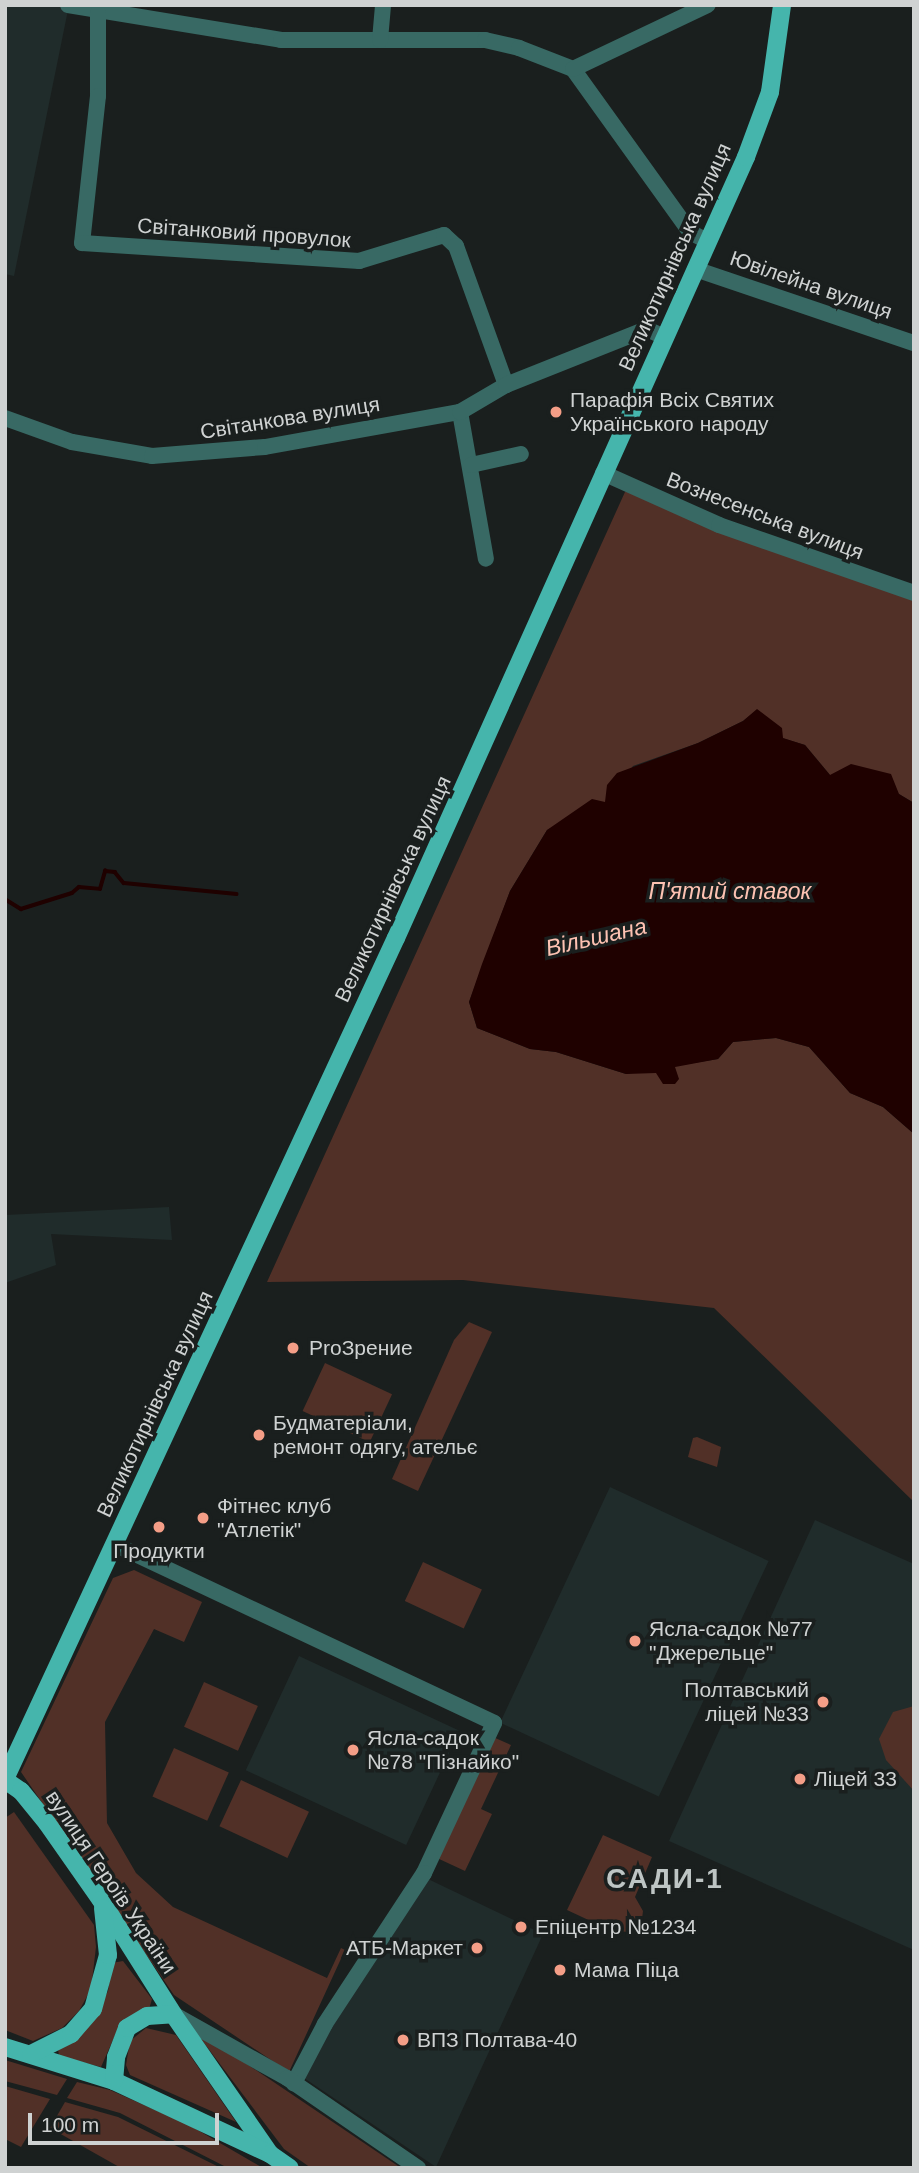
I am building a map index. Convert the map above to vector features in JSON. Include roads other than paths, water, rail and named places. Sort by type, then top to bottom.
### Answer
[{"type":"main road","name":"Великотирнівська вулиця","points":[[5,1779],[402,926],[695,269],[770,92],[782,5]]},
{"type":"main road","name":"вулиця Героїв України","points":[[5,1779],[47,1823],[102,1900],[173,2014],[270,2154]]},
{"type":"main road","points":[[31,2054],[71,2034],[93,2010],[108,1955],[102,1900]]},
{"type":"main road","points":[[114,2081],[116,2057],[127,2028],[147,2016],[173,2014]]},
{"type":"main road","name":"вулиця Героїв України","points":[[5,2047],[114,2081],[270,2154],[290,2168]]},
{"type":"street","points":[[68,5],[98,13],[281,40],[496,42],[573,69],[708,5]]},
{"type":"street","points":[[380,40],[383,5]]},
{"type":"street","name":"Світанковий провулок","points":[[98,13],[98,96],[82,243],[359,261],[444,235],[456,246],[506,385]]},
{"type":"street","name":"Ювілейна вулиця","points":[[573,69],[690,232],[707,241]]},
{"type":"street","name":"Ювілейна вулиця","points":[[695,269],[914,343]]},
{"type":"street","name":"Світанкова вулиця","points":[[5,418],[72,442],[152,456],[265,447],[460,412],[506,385],[648,329],[664,337]]},
{"type":"street","points":[[460,412],[486,559]]},
{"type":"street","points":[[471,465],[521,454]]},
{"type":"street","name":"Вознесенська вулиця","points":[[603,473],[719,525],[914,593]]},
{"type":"street","points":[[114,1544],[494,1723],[424,1873],[325,2024],[294,2082]]},
{"type":"street","name":"вулиця Героїв України","points":[[173,2014],[294,2082],[418,2168]]},
{"type":"water","name":"П'ятий ставок","points":[[757,709],[782,728],[783,738],[805,745],[830,775],[851,764],[891,774],[899,794],[914,803],[914,1134],[883,1107],[850,1093],[809,1047],[776,1038],[733,1042],[718,1059],[675,1067],[679,1079],[675,1084],[663,1084],[656,1073],[626,1074],[556,1052],[530,1049],[477,1028],[469,1002],[482,964],[510,891],[547,830],[592,799],[605,802],[607,785],[617,773],[698,743],[743,721]]},
{"type":"waterway","name":"Вільшана","points":[[5,899],[21,909],[72,893],[79,887],[100,889],[105,871],[115,872],[124,883],[236,894]]},
{"type":"place","name":"Парафія Всіх Святих Українського народу","points":[[556,412]]},
{"type":"place","name":"ProЗрение","points":[[293,1348]]},
{"type":"place","name":"Будматеріали, ремонт одягу, ательє","points":[[259,1435]]},
{"type":"place","name":"Фітнес клуб \"Атлетік\"","points":[[203,1518]]},
{"type":"place","name":"Продукти","points":[[159,1527]]},
{"type":"place","name":"Ясла-садок №77 \"Джерельце\"","points":[[635,1641]]},
{"type":"place","name":"Полтавський ліцей №33","points":[[823,1702]]},
{"type":"place","name":"Ясла-садок №78 \"Пізнайко\"","points":[[353,1750]]},
{"type":"place","name":"Ліцей 33","points":[[800,1779]]},
{"type":"place","name":"Епіцентр №1234","points":[[521,1927]]},
{"type":"place","name":"АТБ-Маркет","points":[[477,1948]]},
{"type":"place","name":"Мама Піца","points":[[560,1970]]},
{"type":"place","name":"ВПЗ Полтава-40","points":[[403,2040]]},
{"type":"district","name":"САДИ-1","points":[[665,1879]]}]
